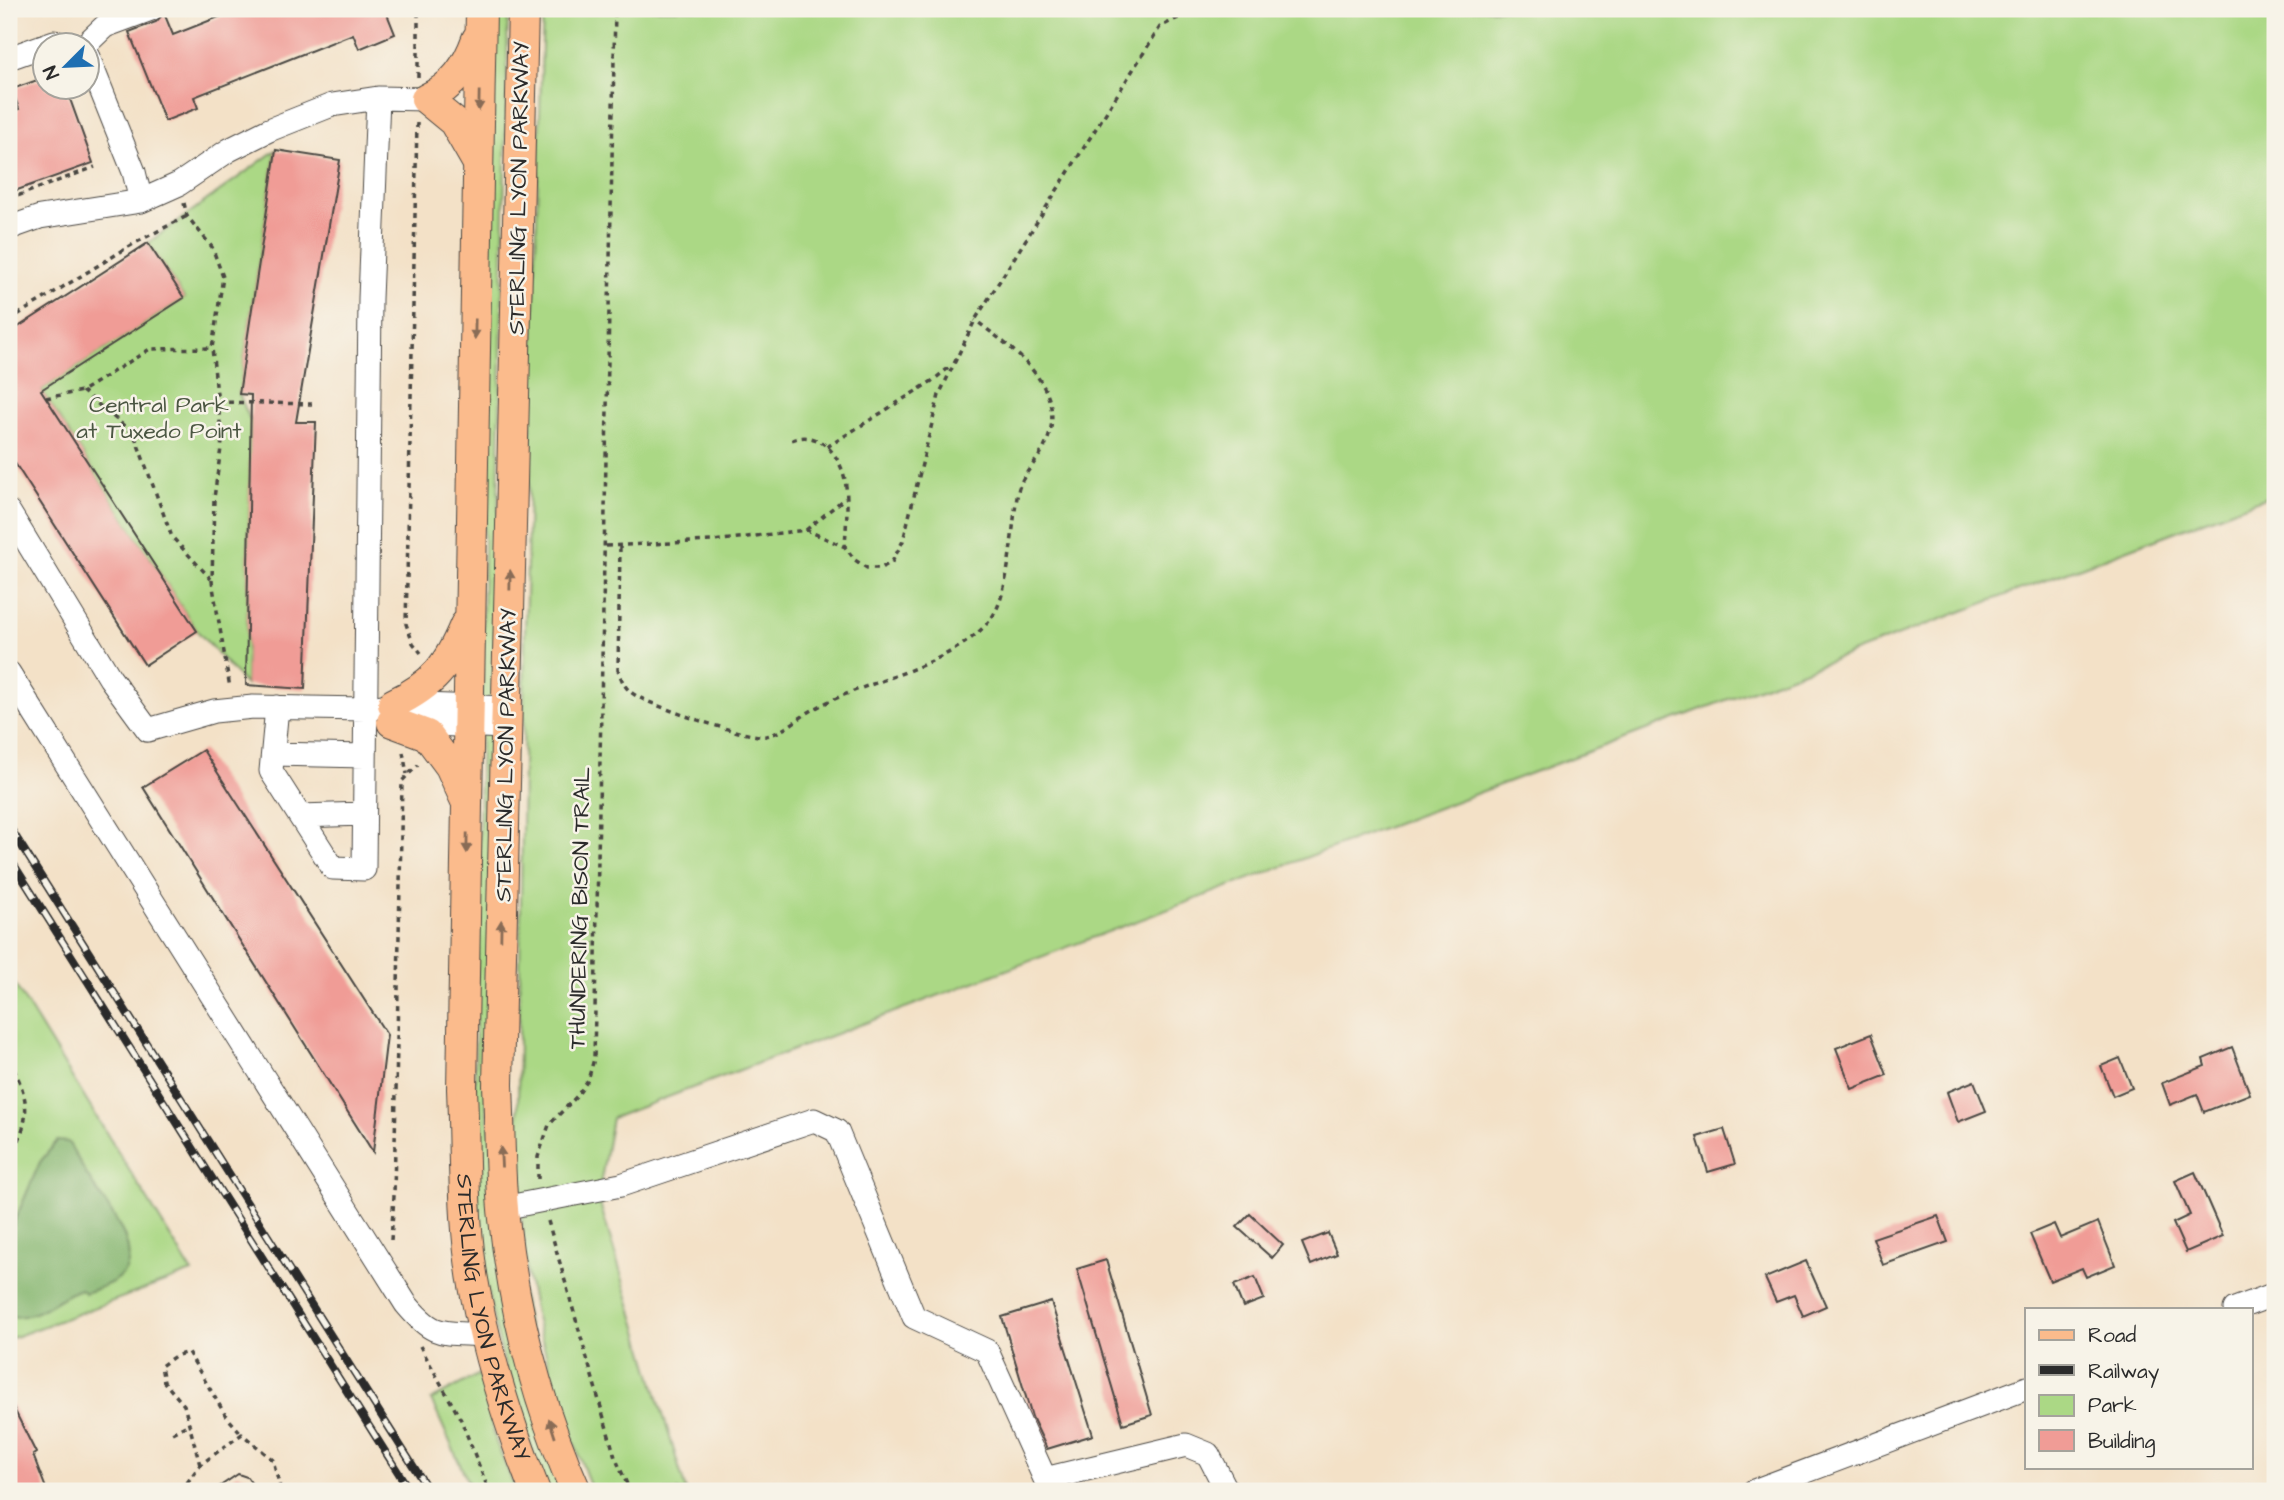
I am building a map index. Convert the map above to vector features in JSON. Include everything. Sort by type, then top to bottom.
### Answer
[{"type":"main road","name":"STERLING LYON PARKWAY","points":[[523,9],[498,1085],[503,1208],[527,1349],[562,1461],[576,1491]]},
{"type":"main road","points":[[422,99],[449,87],[458,76],[470,57],[481,19]]},
{"type":"main road","name":"STERLING LYON PARKWAY","points":[[481,19],[462,1088],[467,1223],[475,1289],[485,1335],[535,1491]]},
{"type":"main road","points":[[422,99],[454,122],[478,164]]},
{"type":"main road","points":[[383,712],[419,691],[438,675],[452,656],[471,612]]},
{"type":"main road","points":[[383,712],[427,735],[438,748],[467,804]]},
{"type":"street","points":[[99,32],[105,26],[151,9]]},
{"type":"street","points":[[9,58],[32,50]]},
{"type":"street","points":[[102,92],[134,172],[141,201]]},
{"type":"street","points":[[9,228],[40,217],[141,201],[179,184],[229,150],[269,130],[332,105],[378,98],[422,99]]},
{"type":"street","points":[[277,707],[271,771],[333,868],[364,869],[365,756],[383,712],[370,299],[378,98]]},
{"type":"street","points":[[9,512],[110,678],[148,730],[214,711],[277,707],[506,718]]},
{"type":"street","points":[[9,674],[406,1304],[425,1327],[433,1332],[485,1335]]},
{"type":"street","points":[[273,754],[365,756]]},
{"type":"street","points":[[300,816],[365,814]]},
{"type":"street","points":[[503,1208],[621,1185],[814,1120],[837,1130],[914,1317],[987,1351],[1045,1479],[1186,1445],[1208,1454],[1227,1491]]},
{"type":"street","points":[[2238,1308],[2275,1294]]},
{"type":"street","points":[[1754,1491],[2025,1389]]},
{"type":"path","points":[[418,9],[422,99],[406,624],[413,643],[438,675]]},
{"type":"path","name":"THUNDERING BISON TRAIL","points":[[615,9],[594,1059],[588,1080],[550,1125],[538,1157],[542,1199],[615,1457],[630,1491]]},
{"type":"path","points":[[605,546],[713,541],[806,530],[845,547],[855,560],[867,568],[881,568],[892,562],[904,541],[939,395],[975,320],[1160,27],[1196,9]]},
{"type":"path","points":[[9,199],[95,167]]},
{"type":"path","points":[[179,184],[187,216],[212,247],[223,277],[212,348],[222,441],[214,498],[212,581],[234,709]]},
{"type":"path","points":[[9,320],[135,243],[187,216]]},
{"type":"path","points":[[620,547],[618,670],[623,685],[635,696],[699,720],[762,737],[774,735],[817,707],[962,646],[992,619],[1008,568],[1018,488],[1045,446],[1051,425],[1046,390],[1024,358],[975,320]]},
{"type":"path","points":[[46,398],[82,391],[150,349],[212,348]]},
{"type":"path","points":[[827,447],[932,381],[954,363]]},
{"type":"path","points":[[82,391],[134,434],[172,537],[212,581]]},
{"type":"path","points":[[218,402],[312,404]]},
{"type":"path","points":[[792,440],[805,435],[815,438],[827,447],[845,478],[845,547]]},
{"type":"path","points":[[806,530],[846,497]]},
{"type":"path","points":[[394,1196],[402,781],[438,748]]},
{"type":"path","points":[[9,1060],[28,1104],[24,1127],[9,1167]]},
{"type":"path","points":[[200,1465],[187,1425],[184,1405],[164,1382],[161,1366],[175,1356],[188,1352],[196,1360],[226,1416],[242,1434],[273,1460],[282,1491]]},
{"type":"path","points":[[172,1433],[187,1425]]},
{"type":"path","points":[[181,1491],[200,1465],[242,1434]]},
{"type":"green space","points":[[493,9],[508,9],[486,1109],[560,1491],[548,1491],[524,1427],[504,1361],[482,1260],[476,1194],[474,1140]]},
{"type":"green space","points":[[543,9],[2275,9],[2275,494],[612,1118],[598,1197],[686,1491],[592,1491],[558,1398],[535,1314],[527,1273],[517,1172],[525,631]]},
{"type":"green space","name":"Central Park at Tuxedo Point","points":[[276,150],[239,394],[251,422],[246,685],[197,631],[41,390],[184,298],[148,243]]},
{"type":"green space","points":[[9,975],[192,1272],[9,1339]]},
{"type":"green space","points":[[57,1141],[68,1142],[113,1214],[126,1241],[129,1255],[127,1267],[120,1277],[108,1285],[85,1293],[81,1289],[72,1292],[29,1315],[9,1316],[9,1234],[40,1162]]},
{"type":"green space","points":[[479,1374],[496,1442],[516,1491],[472,1491],[431,1400]]},
{"type":"building","points":[[239,9],[385,9],[395,34],[359,49],[353,34],[194,97],[198,108],[165,121],[129,32],[156,22],[164,13],[173,35]]},
{"type":"building","points":[[32,82],[32,102],[71,102],[93,163],[9,193],[9,113],[19,109],[12,89]]},
{"type":"building","points":[[276,150],[340,160],[296,422],[316,422],[305,689],[246,685],[251,395],[239,394]]},
{"type":"building","points":[[148,243],[184,298],[41,390],[197,631],[145,665],[9,454],[9,333]]},
{"type":"building","points":[[203,750],[387,1035],[373,1152],[143,787]]},
{"type":"building","points":[[1871,1034],[1887,1075],[1852,1089],[1836,1048]]},
{"type":"building","points":[[2232,1047],[2250,1094],[2204,1112],[2197,1094],[2170,1105],[2162,1083],[2205,1066],[2203,1059]]},
{"type":"building","points":[[2120,1058],[2132,1088],[2113,1096],[2101,1066]]},
{"type":"building","points":[[1974,1081],[1986,1111],[1958,1122],[1947,1092]]},
{"type":"building","points":[[1724,1129],[1735,1164],[1708,1172],[1697,1137]]},
{"type":"building","points":[[2195,1172],[2223,1236],[2186,1252],[2173,1223],[2190,1215],[2175,1181]]},
{"type":"building","points":[[1250,1214],[1283,1245],[1272,1258],[1237,1227]]},
{"type":"building","points":[[1938,1216],[1948,1242],[1883,1265],[1873,1238]]},
{"type":"building","points":[[2098,1222],[2115,1265],[2086,1277],[2082,1268],[2050,1281],[2030,1234],[2054,1224],[2060,1238]]},
{"type":"building","points":[[1328,1233],[1337,1254],[1311,1265],[1302,1243]]},
{"type":"building","points":[[1106,1260],[1152,1415],[1123,1424],[1077,1269]]},
{"type":"building","points":[[1806,1261],[1826,1306],[1803,1316],[1794,1295],[1776,1302],[1765,1278]]},
{"type":"building","points":[[1255,1277],[1264,1299],[1243,1307],[1234,1285]]},
{"type":"building","points":[[1051,1302],[1093,1435],[1047,1449],[1032,1417],[1002,1317]]},
{"type":"building","points":[[9,1399],[36,1453],[33,1455],[47,1491],[9,1491]]},
{"type":"building","points":[[238,1474],[247,1477],[257,1491],[213,1491]]},
{"type":"railway","points":[[9,826],[429,1491]]},
{"type":"railway","points":[[9,857],[410,1491]]}]
